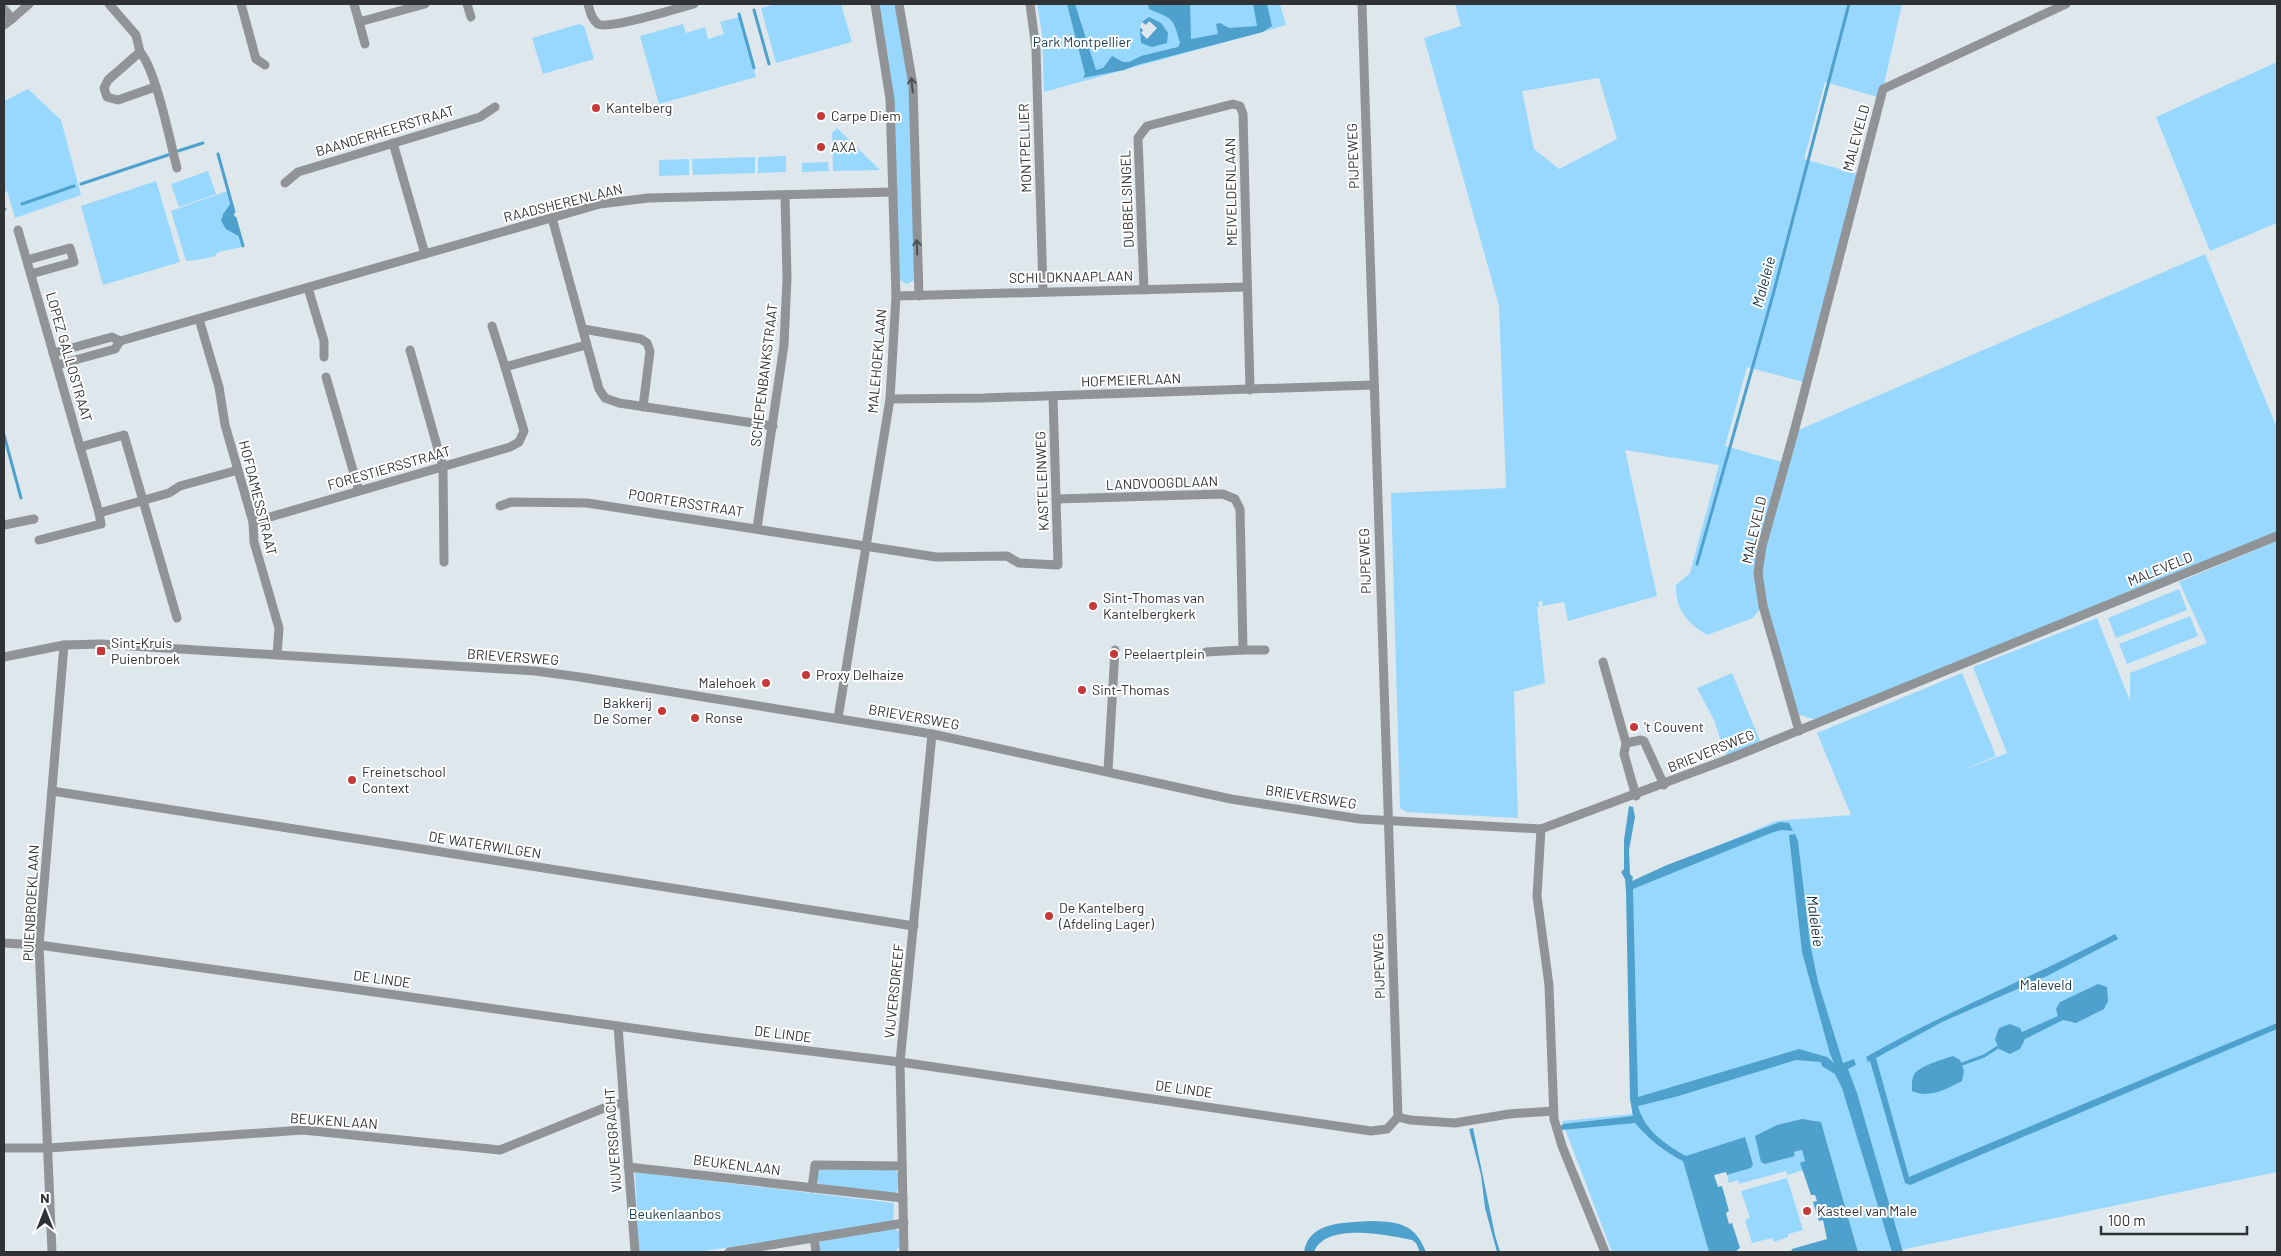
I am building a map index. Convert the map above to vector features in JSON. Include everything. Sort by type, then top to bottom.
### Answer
[{"type":"street","points":[[4,25],[29,4]]},
{"type":"street","points":[[109,4],[136,35],[140,52],[147,62],[155,87],[177,168]]},
{"type":"street","points":[[241,4],[256,59],[265,65]]},
{"type":"street","points":[[354,4],[365,44]]},
{"type":"street","points":[[359,22],[425,4]]},
{"type":"street","points":[[467,4],[471,17]]},
{"type":"street","points":[[588,4],[591,16],[597,23],[611,26],[694,4]]},
{"type":"street","name":"MALEHOEKLAAN","points":[[838,718],[890,399],[896,296],[890,99],[874,4]]},
{"type":"street","points":[[899,4],[913,85],[919,296]]},
{"type":"street","name":"MONTPELLIER","points":[[1030,4],[1036,48],[1043,291]]},
{"type":"street","name":"PIJPEWEG","points":[[1362,4],[1398,1117]]},
{"type":"street","name":"MALEVELD","points":[[2066,4],[1883,89],[1794,432],[1762,546],[1758,573],[1763,606],[1799,731],[2277,536]]},
{"type":"street","points":[[4,9],[12,19]]},
{"type":"street","points":[[140,52],[108,80],[105,92],[107,97],[118,100],[155,87]]},
{"type":"street","name":"MEIVELDENLAAN","points":[[1138,138],[1147,126],[1233,104],[1240,106],[1243,114],[1250,390]]},
{"type":"street","name":"BAANDERHEERSTRAAT","points":[[284,183],[298,172],[480,117],[495,107]]},
{"type":"street","name":"DUBBELSINGEL","points":[[1138,138],[1144,290]]},
{"type":"street","points":[[393,143],[425,254]]},
{"type":"street","name":"RAADSHERENLAAN","points":[[53,353],[112,337],[120,341],[552,218],[625,200],[893,192]]},
{"type":"street","name":"SCHEPENBANKSTRAAT","points":[[757,528],[784,345],[787,304],[785,195]]},
{"type":"street","points":[[552,218],[599,390],[605,398],[619,403],[773,426]]},
{"type":"street","name":"LOPEZ GALLOSTRAAT","points":[[18,230],[99,513]]},
{"type":"street","points":[[27,260],[70,248],[74,262],[31,274]]},
{"type":"street","name":"SCHILDKNAAPLAAN","points":[[896,296],[1247,287]]},
{"type":"street","points":[[308,288],[324,341],[324,357]]},
{"type":"street","name":"HOFDAMESSTRAAT","points":[[200,319],[219,386],[225,424],[253,522],[254,542],[279,628],[277,655]]},
{"type":"street","points":[[492,326],[505,367],[586,344]]},
{"type":"street","points":[[583,329],[641,339],[647,343],[650,351],[643,407]]},
{"type":"street","name":"RAADSHERENLAAN","points":[[57,365],[115,349],[120,341]]},
{"type":"street","points":[[410,350],[443,467],[444,562]]},
{"type":"street","name":"FORESTIERSSTRAAT","points":[[253,522],[510,447],[519,442],[524,431],[505,367]]},
{"type":"street","points":[[326,377],[359,491]]},
{"type":"street","name":"HOFMEIERLAAN","points":[[890,399],[1053,396],[1373,385]]},
{"type":"street","name":"KASTELEINWEG","points":[[1053,396],[1058,565]]},
{"type":"street","points":[[80,447],[124,435],[177,618]]},
{"type":"street","points":[[39,540],[101,524],[99,513],[169,493],[180,486],[238,470]]},
{"type":"street","name":"LANDVOOGDLAAN","points":[[1056,500],[1223,494],[1235,499],[1240,509],[1243,650]]},
{"type":"street","name":"POORTERSSTRAAT","points":[[500,506],[511,502],[587,503],[936,557],[1006,556],[1019,563],[1058,565]]},
{"type":"street","points":[[4,525],[34,519]]},
{"type":"street","name":"BRIEVERSWEG","points":[[4,656],[64,645],[110,644],[536,671],[932,734],[1231,798],[1352,818],[1541,829],[1636,796],[1799,731]]},
{"type":"street","name":"PUIENBROEKLAAN","points":[[52,1252],[39,945],[64,645]]},
{"type":"street","points":[[1108,771],[1115,650]]},
{"type":"street","points":[[1206,652],[1265,650]]},
{"type":"street","points":[[1603,662],[1626,743],[1624,754],[1636,796]]},
{"type":"street","name":"VIJVERSDREEF","points":[[904,1252],[900,1062],[932,734]]},
{"type":"street","points":[[1626,743],[1644,741],[1664,785]]},
{"type":"street","name":"DE WATERWILGEN","points":[[52,791],[914,926]]},
{"type":"street","points":[[1541,829],[1537,896],[1549,985],[1553,1111],[1562,1146],[1605,1252]]},
{"type":"street","name":"DE LINDE","points":[[4,943],[39,945],[618,1026],[900,1062],[1371,1131],[1387,1129],[1398,1117]]},
{"type":"street","name":"VIJVERSGRACHT","points":[[618,1026],[635,1252]]},
{"type":"street","name":"BEUKENLAAN","points":[[4,1148],[49,1148],[303,1130],[500,1150],[609,1106],[624,1104]]},
{"type":"street","points":[[1398,1117],[1410,1120],[1455,1123],[1509,1114],[1553,1111]]},
{"type":"street","points":[[812,1188],[815,1165],[902,1166]]},
{"type":"street","name":"BEUKENLAAN","points":[[628,1167],[903,1198]]},
{"type":"street","points":[[729,1252],[904,1223]]},
{"type":"street","points":[[814,1238],[816,1252]]},
{"type":"green space","points":[[776,4],[841,4],[852,42],[776,63],[761,8]]},
{"type":"green space","points":[[879,4],[895,4],[908,72],[913,141],[915,280],[907,284],[901,281],[899,277],[892,82]]},
{"type":"green space","name":"Park Montpellier","points":[[1037,4],[1280,4],[1286,25],[1044,92],[1042,34]]},
{"type":"green space","points":[[1455,4],[1902,4],[1881,98],[1825,82],[1804,159],[1861,175],[1807,383],[1747,367],[1725,446],[1785,463],[1794,432],[2205,254],[2277,428],[2277,532],[1816,720],[1797,714],[1762,606],[1753,618],[1707,635],[1688,620],[1680,608],[1676,594],[1676,585],[1690,573],[1719,465],[1625,450],[1657,596],[1568,621],[1564,602],[1542,606],[1543,601],[1538,602],[1545,683],[1514,692],[1518,818],[1406,812],[1400,808],[1391,493],[1506,488],[1499,306],[1424,38],[1461,26]],"holes":[[[1599,78],[1617,139],[1559,169],[1534,149],[1522,91]]]},
{"type":"green space","points":[[739,17],[756,77],[659,104],[640,36],[683,24],[686,33],[705,27],[708,39],[724,34],[720,22]]},
{"type":"green space","points":[[579,24],[584,26],[594,59],[543,74],[532,38]]},
{"type":"green space","points":[[2277,62],[2277,223],[2210,251],[2156,117]]},
{"type":"green space","points":[[28,89],[61,120],[81,195],[15,218],[7,191],[4,192],[4,101]]},
{"type":"green space","points":[[837,128],[880,170],[833,171],[832,133]]},
{"type":"green space","points":[[786,156],[786,172],[758,173],[758,157]]},
{"type":"green space","points":[[755,157],[755,173],[693,175],[692,159]]},
{"type":"green space","points":[[689,159],[689,175],[659,176],[659,160]]},
{"type":"green space","points":[[828,162],[829,171],[802,172],[802,163]]},
{"type":"green space","points":[[208,171],[216,194],[179,207],[171,184]]},
{"type":"green space","points":[[156,181],[180,262],[103,285],[81,206]]},
{"type":"green space","points":[[227,191],[242,247],[218,252],[215,256],[211,257],[186,261],[171,211]]},
{"type":"green space","name":"Maleveld","points":[[2277,541],[2277,1172],[1891,1252],[1858,1252],[1821,1122],[1761,1162],[1766,1164],[1794,1156],[1794,1152],[1802,1150],[1805,1161],[1801,1163],[1804,1170],[1787,1175],[1786,1171],[1739,1184],[1738,1180],[1729,1183],[1727,1175],[1751,1168],[1683,1161],[1709,1252],[1612,1252],[1562,1121],[1632,1114],[1630,883],[1776,821],[1851,815],[1817,733],[1962,673],[1996,756],[1959,772],[2007,753],[1973,667],[2097,618],[2130,701],[2130,673],[2207,643],[2179,582]]},
{"type":"green space","points":[[2179,589],[2187,610],[2116,638],[2108,618]]},
{"type":"green space","points":[[2190,616],[2198,636],[2127,664],[2119,644]]},
{"type":"green space","points":[[1732,673],[1761,743],[1727,758],[1714,720],[1697,688]]},
{"type":"green space","points":[[821,1169],[893,1169],[898,1173],[898,1190],[895,1193],[821,1185],[817,1182],[816,1173]]},
{"type":"green space","name":"Beukenlaanbos","points":[[635,1172],[894,1203],[893,1222],[698,1252],[639,1252]]},
{"type":"green space","points":[[1787,1178],[1803,1230],[1788,1234],[1788,1237],[1774,1242],[1772,1238],[1752,1243],[1745,1220],[1750,1218],[1741,1191]]},
{"type":"green space","points":[[894,1228],[899,1232],[901,1246],[894,1252],[819,1252],[820,1241]]},
{"type":"shaded area","points":[[1067,4],[1075,4],[1096,70],[1103,68],[1112,56],[1123,62],[1129,62],[1141,56],[1178,47],[1180,43],[1173,23],[1167,17],[1149,9],[1148,4],[1190,4],[1191,39],[1218,34],[1216,24],[1220,23],[1229,28],[1257,26],[1253,4],[1267,4],[1272,26],[1263,32],[1124,70],[1083,78],[1085,74]]},
{"type":"shaded area","points":[[1149,17],[1161,23],[1168,33],[1167,43],[1152,47],[1141,43],[1140,30],[1142,22]]},
{"type":"shaded area","points":[[231,203],[240,237],[226,229],[221,221],[223,214]]},
{"type":"shaded area","points":[[1629,806],[1633,807],[1635,817],[1629,850],[1632,881],[1667,865],[1780,822],[1789,823],[1793,831],[1782,830],[1771,833],[1633,889],[1638,1097],[1799,1049],[1827,1057],[1834,1063],[1802,952],[1789,835],[1795,834],[1798,841],[1810,943],[1818,982],[1843,1063],[1854,1059],[1856,1065],[1848,1069],[1857,1093],[1903,1252],[1892,1252],[1842,1088],[1835,1074],[1822,1066],[1821,1062],[1796,1060],[1675,1097],[1638,1106],[1645,1122],[1657,1136],[1686,1156],[1745,1137],[1753,1164],[1751,1168],[1727,1175],[1726,1172],[1714,1175],[1718,1187],[1722,1186],[1729,1211],[1726,1213],[1729,1224],[1732,1223],[1740,1248],[1737,1252],[1709,1252],[1683,1161],[1657,1144],[1635,1123],[1562,1130],[1560,1127],[1563,1124],[1633,1116],[1630,1099],[1626,891],[1625,879],[1621,872],[1624,869],[1624,840]]},
{"type":"shaded area","points":[[2115,934],[2118,939],[2047,976],[1942,1022],[1876,1058],[1909,1177],[2277,1023],[2277,1029],[1910,1185],[1905,1183],[1870,1061],[1868,1062],[1866,1057],[1928,1024]]},
{"type":"shaded area","points":[[2098,984],[2107,987],[2108,1001],[2104,1009],[2076,1023],[2063,1020],[2025,1039],[2020,1049],[2010,1054],[1999,1049],[1995,1039],[1999,1028],[2010,1024],[2020,1028],[2022,1032],[2058,1016],[2056,1009],[2060,1002]]},
{"type":"shaded area","points":[[1953,1056],[1960,1060],[1964,1071],[1962,1081],[1944,1090],[1931,1093],[1925,1094],[1912,1091],[1914,1074],[1919,1069]]},
{"type":"shaded area","points":[[1802,1119],[1821,1122],[1858,1252],[1791,1252],[1792,1249],[1827,1239],[1823,1220],[1819,1221],[1813,1202],[1817,1201],[1815,1195],[1811,1195],[1800,1163],[1805,1161],[1802,1150],[1794,1152],[1795,1156],[1765,1164],[1761,1162],[1755,1136],[1777,1125]]},
{"type":"shaded area","points":[[1473,1128],[1500,1252],[1497,1252],[1485,1208],[1481,1175],[1469,1129]]},
{"type":"shaded area","points":[[1391,1222],[1405,1226],[1417,1235],[1426,1252],[1420,1252],[1416,1243],[1412,1240],[1359,1233],[1331,1236],[1321,1242],[1314,1252],[1304,1252],[1307,1242],[1313,1234],[1321,1229],[1341,1223]]},
{"type":"pier","points":[[1149,21],[1157,28],[1147,39],[1141,33],[1143,30],[1140,27],[1142,22],[1146,25]]},
{"type":"waterway","name":"Maleleie","points":[[1697,564],[1774,291],[1849,4]]},
{"type":"waterway","points":[[754,10],[769,64]]},
{"type":"waterway","points":[[739,14],[754,68]]},
{"type":"waterway","points":[[178,151],[203,143]]},
{"type":"waterway","points":[[218,154],[234,212]]},
{"type":"waterway","points":[[81,184],[168,155]]},
{"type":"waterway","points":[[22,204],[74,186]]},
{"type":"waterway","points":[[235,218],[243,246]]},
{"type":"waterway","points":[[4,435],[21,498]]},
{"type":"waterway","points":[[1962,1064],[1984,1056],[1998,1047]]},
{"type":"place","name":"Kantelberg","points":[[596,108]]},
{"type":"place","name":"Carpe Diem","points":[[821,116]]},
{"type":"place","name":"AXA","points":[[821,147]]},
{"type":"place","name":"Sint-Thomas van Kantelbergkerk","points":[[1093,606]]},
{"type":"place","name":"Sint-Kruis Puienbroek","points":[[101,651]]},
{"type":"place","name":"Peelaertplein","points":[[1114,654]]},
{"type":"place","name":"Proxy Delhaize","points":[[806,675]]},
{"type":"place","name":"Malehoek","points":[[766,683]]},
{"type":"place","name":"Sint-Thomas","points":[[1082,690]]},
{"type":"place","name":"Bakkerij De Somer","points":[[662,711]]},
{"type":"place","name":"Ronse","points":[[695,718]]},
{"type":"place","name":"'t Couvent","points":[[1634,727]]},
{"type":"place","name":"Freinetschool Context","points":[[352,780]]},
{"type":"place","name":"De Kantelberg (Afdeling Lager)","points":[[1049,916]]},
{"type":"place","name":"Kasteel van Male","points":[[1807,1211]]}]
